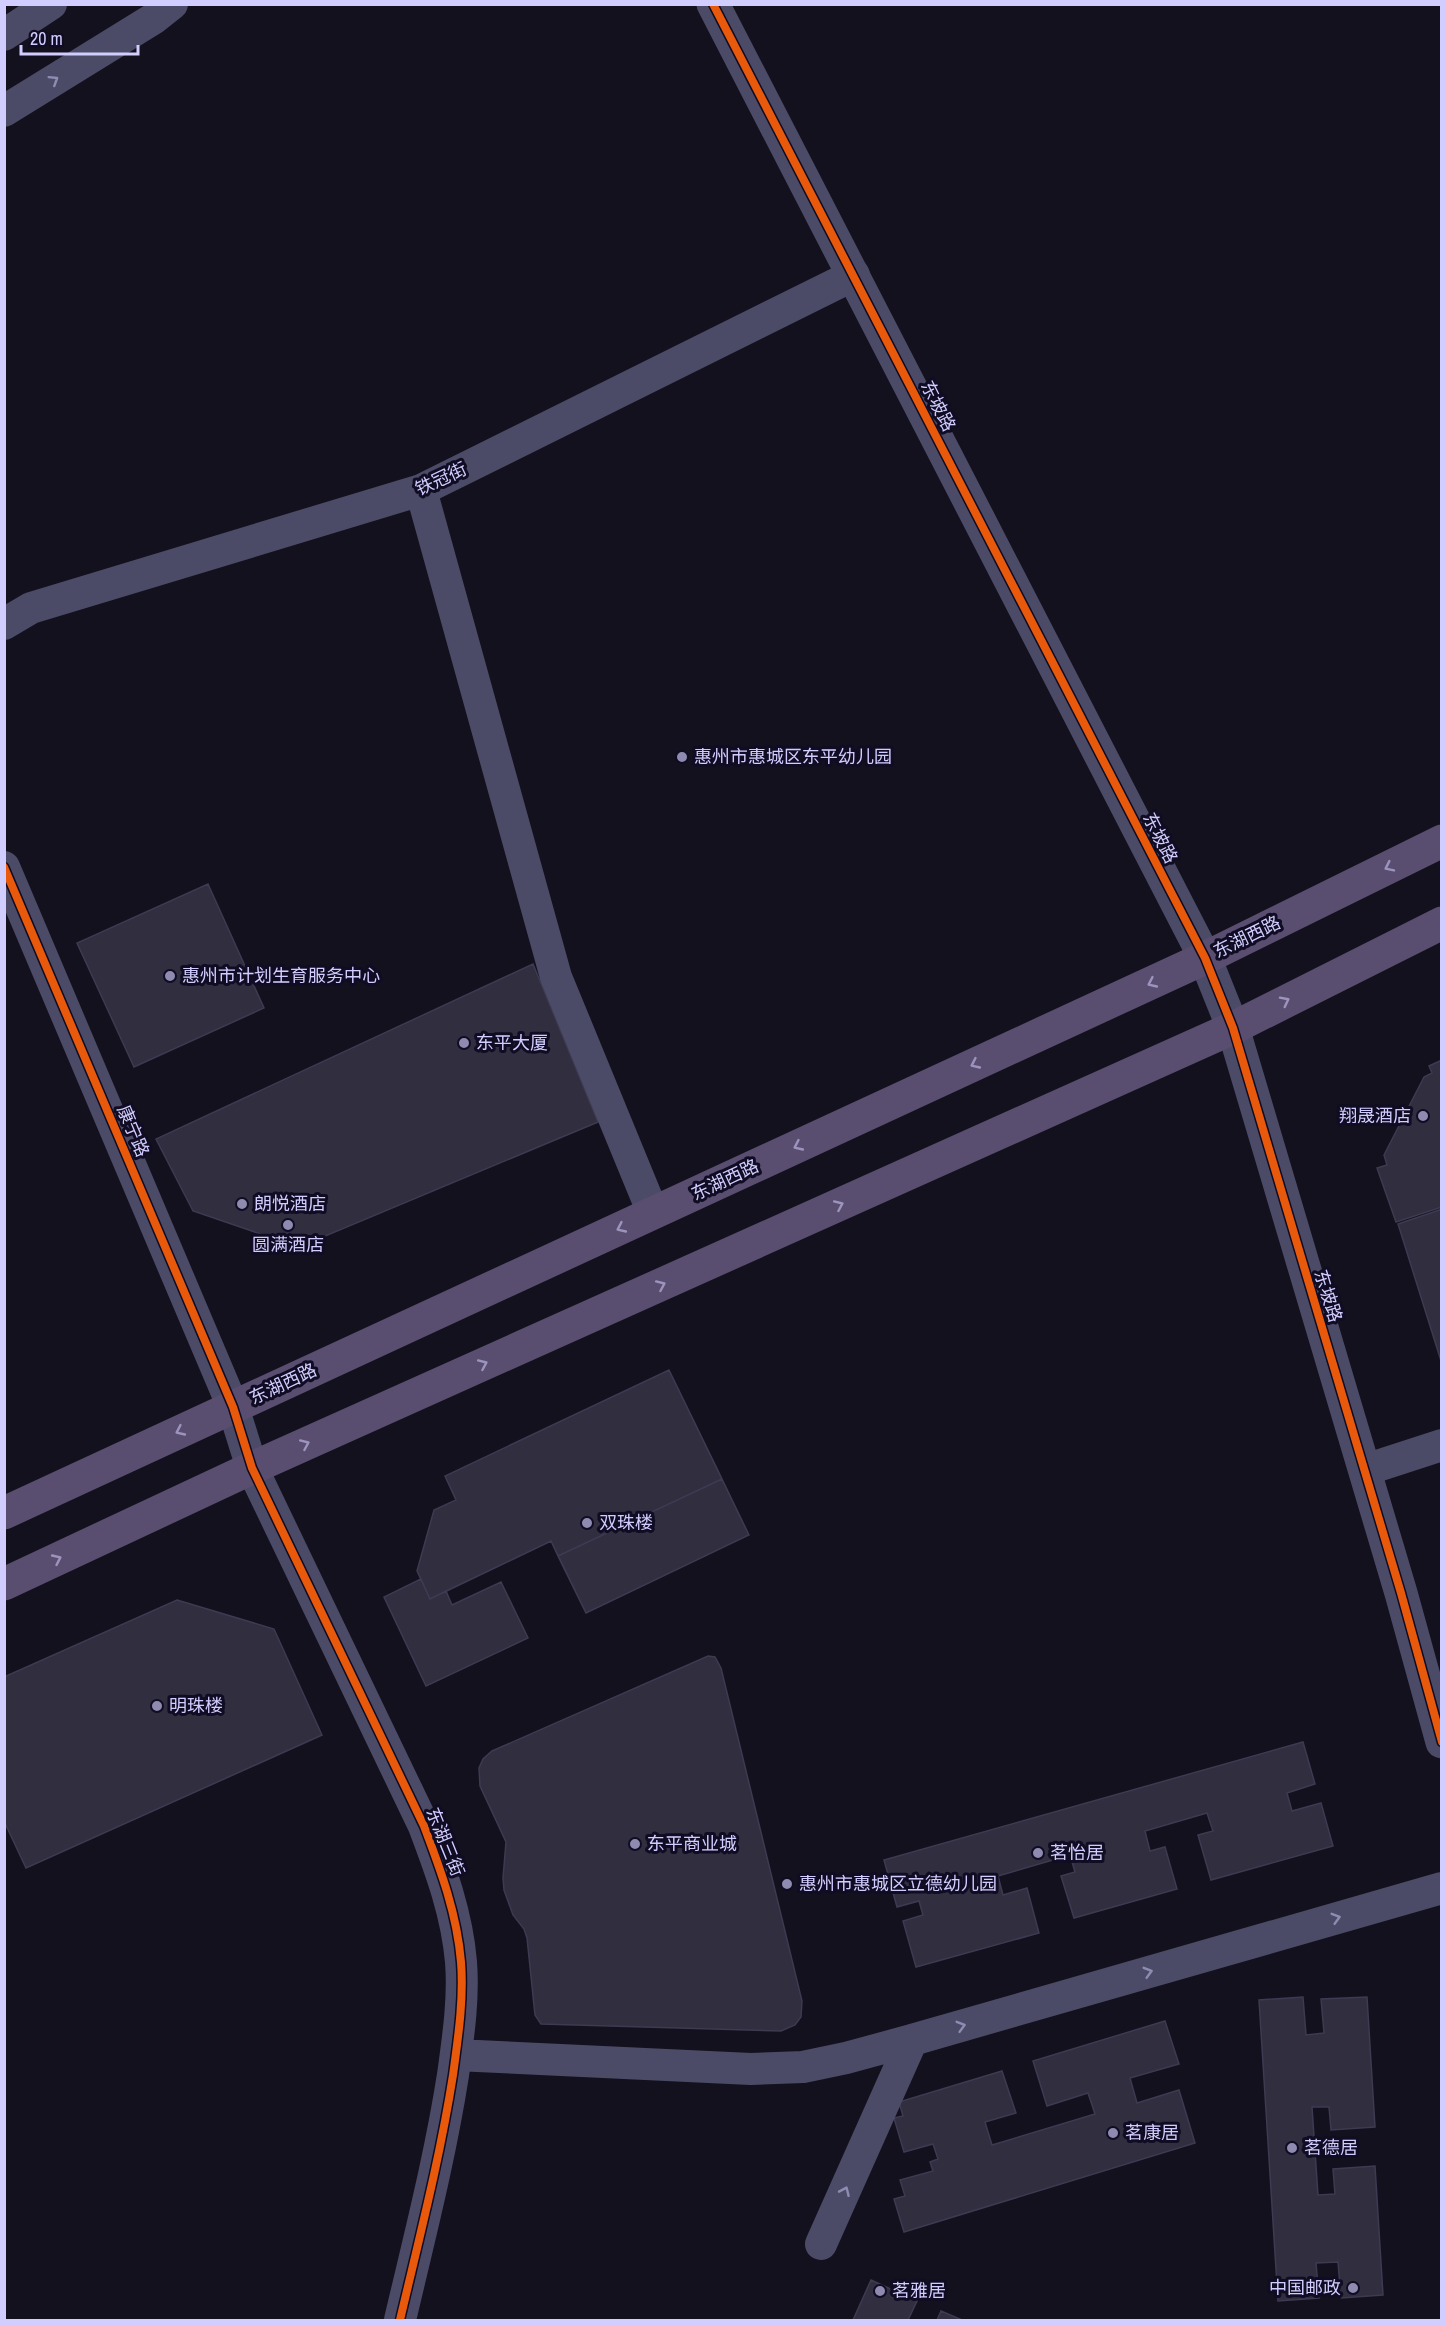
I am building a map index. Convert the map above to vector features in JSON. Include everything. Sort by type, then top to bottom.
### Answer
[{"type":"main road","name":"东湖西路","points":[[4,1513],[1205,958],[1442,841]]},
{"type":"main road","points":[[4,1584],[252,1468],[1233,1028],[1442,923]]},
{"type":"street","points":[[4,35],[51,4]]},
{"type":"street","points":[[4,111],[153,19],[172,4]]},
{"type":"street","name":"东坡路","points":[[713,4],[1205,958],[1233,1028],[1365,1470],[1442,1742]]},
{"type":"street","name":"铁冠街","points":[[4,624],[31,608],[421,490],[855,276]]},
{"type":"street","points":[[421,490],[556,977],[653,1213]]},
{"type":"street","name":"康宁路","points":[[4,867],[233,1407]]},
{"type":"street","name":"东湖三街","points":[[233,1407],[252,1468],[400,1775],[444,1876],[455,1921],[461,1963],[456,2055],[439,2154],[400,2320]]},
{"type":"street","points":[[1365,1470],[1442,1445]]},
{"type":"street","points":[[456,2055],[751,2069],[802,2067],[912,2040],[1442,1888]]},
{"type":"street","points":[[821,2244],[912,2040]]},
{"type":"building","name":"惠州市计划生育服务中心","points":[[208,884],[264,1008],[134,1067],[77,943]]},
{"type":"building","name":"东平大厦","points":[[533,964],[598,1122],[299,1247],[193,1211],[156,1139]]},
{"type":"building","name":"翔晟酒店","points":[[1442,1060],[1442,1207],[1396,1222],[1377,1168],[1387,1165],[1384,1155],[1424,1077],[1432,1073],[1429,1066]]},
{"type":"building","points":[[1442,1209],[1442,1364],[1398,1224]]},
{"type":"building","name":"双珠楼","points":[[669,1370],[749,1535],[586,1613],[551,1541],[446,1591],[452,1605],[501,1582],[528,1638],[426,1686],[384,1597],[421,1579],[417,1571],[434,1510],[456,1500],[445,1476]]},
{"type":"building","name":"双珠楼","points":[[669,1370],[722,1479],[558,1556],[551,1541],[430,1599],[417,1571],[434,1510],[456,1500],[445,1476]]},
{"type":"building","points":[[722,1479],[749,1535],[586,1613],[558,1556]]},
{"type":"building","points":[[421,1579],[430,1599],[446,1591],[452,1605],[501,1582],[528,1638],[426,1686],[384,1597]]},
{"type":"building","name":"明珠楼","points":[[177,1600],[274,1629],[322,1735],[26,1868],[4,1821],[4,1677]]},
{"type":"building","name":"东平商业城","points":[[708,1656],[715,1657],[721,1668],[802,2001],[801,2017],[795,2025],[781,2031],[541,2024],[535,2015],[527,1938],[524,1929],[513,1915],[504,1890],[506,1842],[480,1786],[479,1768],[483,1759],[492,1751]]},
{"type":"building","name":"茗怡居","points":[[1303,1742],[1315,1784],[1287,1793],[1292,1811],[1321,1803],[1333,1846],[1211,1880],[1198,1835],[1213,1831],[1207,1813],[1145,1831],[1150,1851],[1165,1847],[1177,1889],[1074,1918],[1061,1876],[1075,1872],[1070,1855],[998,1876],[1003,1895],[1027,1888],[1039,1933],[916,1967],[903,1921],[923,1915],[919,1901],[897,1907],[884,1860]]},
{"type":"building","name":"茗德居","points":[[1303,1997],[1306,2035],[1324,2033],[1321,1999],[1367,1997],[1375,2127],[1331,2130],[1329,2107],[1312,2107],[1318,2195],[1335,2194],[1333,2169],[1375,2166],[1383,2295],[1341,2298],[1338,2262],[1316,2263],[1319,2298],[1278,2301],[1259,2000]]},
{"type":"building","name":"茗康居","points":[[1165,2021],[1179,2064],[1130,2078],[1137,2103],[1179,2090],[1195,2143],[904,2232],[894,2199],[905,2196],[900,2180],[933,2171],[930,2162],[938,2159],[933,2144],[904,2152],[894,2118],[903,2116],[899,2102],[1002,2071],[1016,2113],[985,2122],[992,2145],[1095,2114],[1088,2093],[1047,2106],[1033,2061]]},
{"type":"building","name":"茗雅居","points":[[871,2280],[917,2301],[908,2320],[853,2320]]},
{"type":"building","name":"茗雅居","points":[[941,2311],[962,2320],[937,2320]]},
{"type":"cycle path","points":[[713,4],[1205,958],[1233,1028],[1401,1593],[1442,1742]]},
{"type":"cycle path","points":[[4,867],[233,1407],[252,1468],[424,1826],[452,1910],[459,1944],[462,1976],[457,2047],[436,2168],[400,2320]]},
{"type":"place","name":"惠州市惠城区东平幼儿园","points":[[682,757]]},
{"type":"place","name":"惠州市计划生育服务中心","points":[[170,976]]},
{"type":"place","name":"东平大厦","points":[[464,1043]]},
{"type":"place","name":"翔晟酒店","points":[[1423,1116]]},
{"type":"place","name":"朗悦酒店","points":[[242,1204]]},
{"type":"place","name":"圆满酒店","points":[[288,1225]]},
{"type":"place","name":"双珠楼","points":[[587,1523]]},
{"type":"place","name":"明珠楼","points":[[157,1706]]},
{"type":"place","name":"东平商业城","points":[[635,1844]]},
{"type":"place","name":"茗怡居","points":[[1038,1853]]},
{"type":"place","name":"惠州市惠城区立德幼儿园","points":[[787,1884]]},
{"type":"place","name":"茗康居","points":[[1113,2133]]},
{"type":"place","name":"茗德居","points":[[1292,2148]]},
{"type":"place","name":"中国邮政","points":[[1353,2288]]},
{"type":"place","name":"茗雅居","points":[[880,2291]]}]
